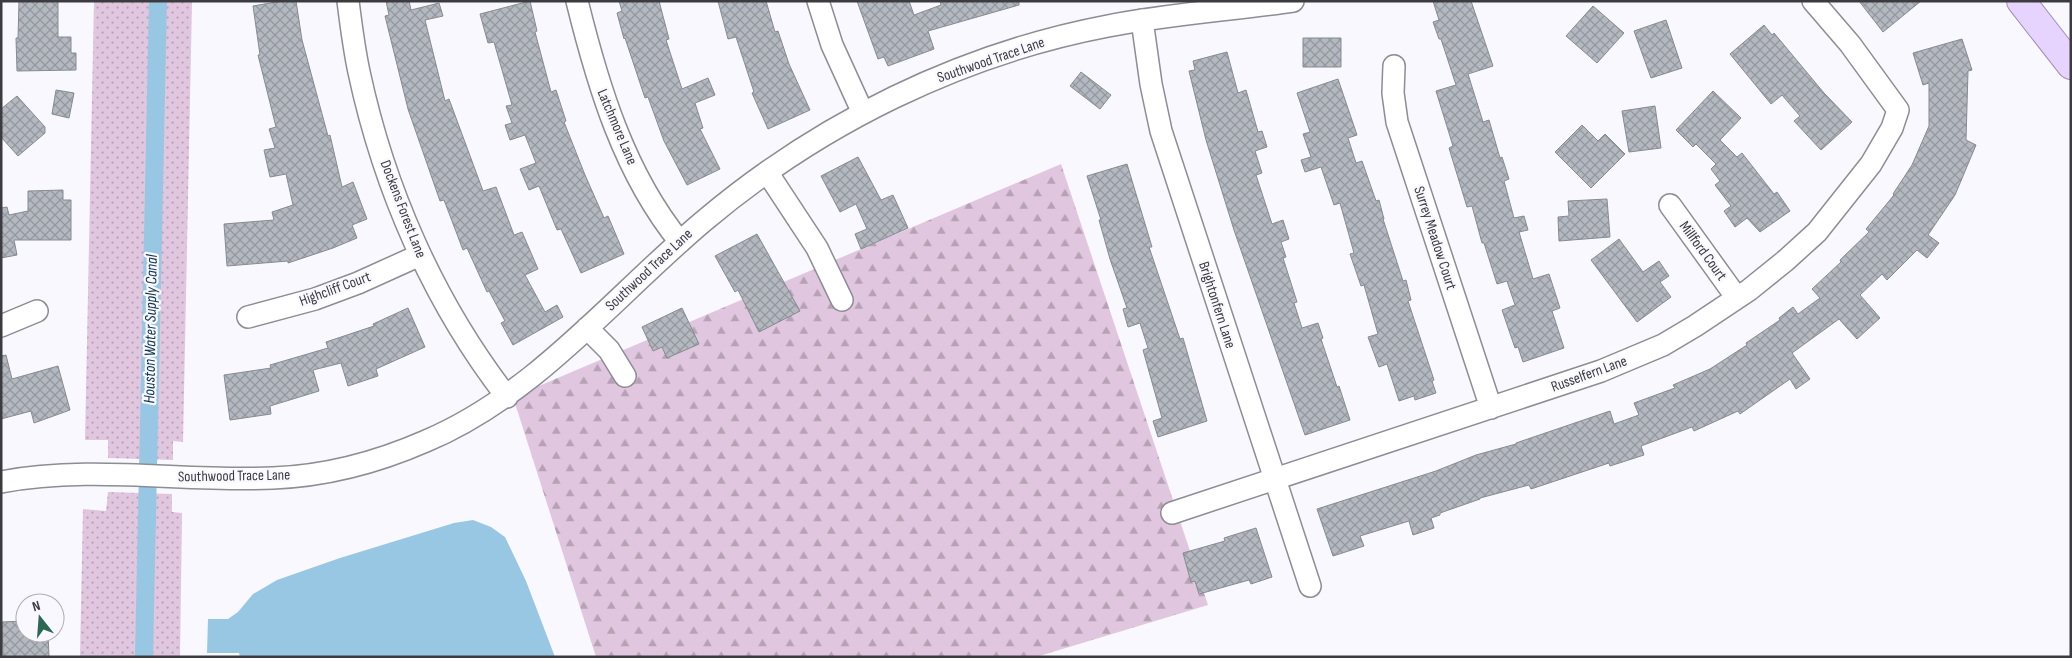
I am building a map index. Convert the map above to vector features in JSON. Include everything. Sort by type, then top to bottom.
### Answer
[{"type":"main road","points":[[2021,1],[2071,65]]},
{"type":"street","name":"Dockens Forest Lane","points":[[348,1],[359,71],[370,118],[401,209],[420,255],[460,329],[507,397]]},
{"type":"street","name":"Latchmore Lane","points":[[577,1],[599,84],[612,120],[646,192],[667,226],[680,242]]},
{"type":"street","points":[[818,1],[832,45],[863,113]]},
{"type":"street","name":"Southwood Trace Lane","points":[[1,482],[62,475],[274,478],[350,467],[386,457],[425,442],[483,413],[507,397],[738,192],[863,113],[928,82],[1006,52],[1050,39],[1142,20],[1256,4],[1293,1]]},
{"type":"street","name":"Russelfern Lane","points":[[1172,513],[1601,371],[1644,354],[1680,336],[1737,298],[1785,261],[1817,232],[1871,164],[1892,128],[1898,110],[1850,44],[1813,1]]},
{"type":"street","name":"Brightonfern Lane","points":[[1142,20],[1151,84],[1161,131],[1310,586]]},
{"type":"street","name":"Surrey Meadow Court","points":[[1394,66],[1393,93],[1397,122],[1491,408]]},
{"type":"street","points":[[767,172],[817,248],[842,300]]},
{"type":"street","name":"Millford Court","points":[[1670,205],[1737,298]]},
{"type":"street","name":"Highcliff Court","points":[[248,317],[315,299],[358,283],[420,255]]},
{"type":"street","points":[[1,326],[37,311]]},
{"type":"street","points":[[587,328],[608,350],[625,376]]},
{"type":"green space","points":[[94,1],[192,1],[183,442],[173,441],[173,460],[108,458],[108,440],[85,440]]},
{"type":"green space","points":[[1061,164],[1208,605],[1036,657],[596,657],[513,397]]},
{"type":"green space","points":[[108,492],[172,494],[172,512],[182,513],[180,657],[80,657],[83,509],[106,511]]},
{"type":"water","points":[[473,520],[491,527],[505,537],[526,581],[555,657],[240,657],[239,653],[207,653],[208,619],[228,619],[238,612],[253,594],[277,580],[340,558],[454,523]]},
{"type":"building","points":[[19,1],[58,1],[58,37],[71,37],[71,53],[76,53],[76,70],[17,71],[16,38],[18,38]]},
{"type":"building","points":[[282,1],[296,1],[302,40],[328,136],[330,135],[342,187],[353,182],[367,219],[352,225],[357,238],[333,248],[288,263],[288,261],[227,266],[224,224],[274,220],[272,212],[293,205],[286,174],[270,177],[264,150],[275,148],[269,129],[276,127],[258,55],[260,55],[253,6]]},
{"type":"building","points":[[386,1],[409,1],[411,10],[439,3],[443,16],[425,20],[445,101],[449,99],[483,191],[496,187],[514,235],[522,232],[538,269],[525,275],[545,312],[557,305],[563,317],[513,345],[501,323],[505,321],[489,291],[487,292],[467,248],[463,250],[444,200],[440,201],[408,109],[385,16],[389,15]]},
{"type":"building","points":[[530,1],[537,31],[535,32],[551,92],[556,90],[566,121],[564,122],[585,175],[604,218],[608,216],[624,254],[581,273],[561,229],[557,230],[539,186],[529,190],[520,169],[536,163],[525,135],[510,140],[505,125],[512,123],[506,106],[512,105],[494,42],[488,43],[480,14]]},
{"type":"building","points":[[619,1],[659,1],[669,39],[666,40],[682,89],[708,78],[715,95],[695,103],[703,128],[700,129],[720,169],[687,185],[664,141],[648,97],[645,98],[617,13],[622,11]]},
{"type":"building","points":[[718,1],[766,1],[775,32],[778,31],[789,64],[810,110],[768,129],[752,93],[754,92],[736,37],[728,39]]},
{"type":"building","points":[[857,1],[909,1],[914,15],[941,5],[940,1],[1019,1],[1019,5],[928,31],[934,49],[888,66],[884,57],[878,59]]},
{"type":"building","points":[[1433,1],[1471,1],[1493,66],[1468,74],[1483,122],[1489,120],[1500,158],[1502,157],[1509,179],[1504,181],[1514,218],[1524,216],[1528,230],[1519,232],[1533,279],[1549,274],[1560,308],[1552,311],[1564,348],[1523,362],[1518,347],[1515,348],[1502,310],[1515,305],[1507,281],[1497,284],[1484,243],[1482,243],[1472,206],[1467,207],[1449,148],[1453,146],[1436,91],[1456,85],[1441,39],[1439,39],[1433,22],[1439,20]]},
{"type":"building","points":[[1859,1],[1921,1],[1883,32]]},
{"type":"building","points":[[1593,6],[1624,33],[1597,63],[1566,36]]},
{"type":"building","points":[[1666,20],[1682,68],[1651,78],[1634,31]]},
{"type":"building","points":[[1764,25],[1772,35],[1774,33],[1824,93],[1852,122],[1821,150],[1794,121],[1800,116],[1782,95],[1771,104],[1730,54]]},
{"type":"building","points":[[1303,38],[1341,38],[1341,67],[1303,67]]},
{"type":"building","points":[[1962,39],[1972,70],[1968,71],[1966,140],[1976,145],[1955,195],[1928,235],[1939,243],[1927,258],[1917,250],[1887,280],[1882,274],[1860,295],[1880,318],[1857,339],[1839,319],[1792,353],[1810,379],[1796,389],[1790,379],[1740,414],[1738,411],[1694,431],[1692,427],[1641,446],[1644,455],[1610,466],[1609,463],[1531,489],[1529,485],[1480,498],[1440,513],[1440,515],[1431,518],[1434,528],[1413,535],[1409,521],[1360,536],[1364,546],[1333,556],[1317,509],[1436,471],[1476,455],[1516,444],[1610,411],[1614,424],[1639,415],[1634,403],[1675,388],[1673,385],[1710,369],[1747,345],[1746,343],[1780,320],[1779,318],[1793,307],[1798,314],[1820,298],[1812,289],[1869,232],[1866,229],[1894,195],[1912,165],[1929,126],[1929,83],[1923,85],[1913,53]]},
{"type":"building","points":[[1227,52],[1238,93],[1246,90],[1258,132],[1262,131],[1267,147],[1255,151],[1262,173],[1256,175],[1272,224],[1283,220],[1289,239],[1281,242],[1286,257],[1283,258],[1297,302],[1294,303],[1302,328],[1318,323],[1323,338],[1321,339],[1350,420],[1305,435],[1234,230],[1206,140],[1189,71],[1195,70],[1193,61]]},
{"type":"building","points":[[1081,72],[1111,95],[1100,109],[1070,86]]},
{"type":"building","points":[[1338,79],[1357,135],[1348,138],[1356,163],[1362,161],[1376,201],[1379,200],[1383,219],[1403,281],[1406,280],[1411,300],[1408,301],[1434,380],[1432,381],[1436,393],[1415,400],[1414,396],[1399,401],[1387,364],[1379,367],[1368,337],[1378,334],[1364,285],[1361,286],[1350,254],[1354,253],[1340,203],[1334,205],[1321,167],[1305,172],[1301,160],[1311,157],[1303,134],[1310,132],[1297,93]]},
{"type":"building","points":[[56,90],[74,93],[69,118],[52,114]]},
{"type":"building","points":[[1713,91],[1741,118],[1720,140],[1737,157],[1742,153],[1774,194],[1777,192],[1790,211],[1760,232],[1747,218],[1735,227],[1724,211],[1731,206],[1715,185],[1720,181],[1711,169],[1716,164],[1696,144],[1693,147],[1676,130]]},
{"type":"building","points":[[17,96],[45,127],[45,133],[18,156],[1,137],[1,109]]},
{"type":"building","points":[[1655,106],[1661,148],[1629,152],[1622,111]]},
{"type":"building","points":[[1582,125],[1598,141],[1605,134],[1625,154],[1591,188],[1555,152]]},
{"type":"building","points":[[858,157],[881,200],[893,195],[908,228],[861,249],[855,234],[867,229],[856,204],[840,212],[821,176]]},
{"type":"building","points":[[1127,164],[1152,247],[1149,247],[1180,339],[1183,338],[1207,421],[1158,437],[1153,421],[1162,418],[1143,350],[1148,348],[1140,323],[1128,327],[1123,309],[1127,308],[1110,259],[1099,220],[1101,220],[1087,176]]},
{"type":"building","points":[[63,190],[63,200],[71,200],[71,240],[14,240],[17,255],[1,258],[1,208],[7,207],[9,215],[28,211],[28,191]]},
{"type":"building","points":[[1607,199],[1610,237],[1559,241],[1558,217],[1569,216],[1568,201]]},
{"type":"building","points":[[757,234],[800,311],[759,332],[738,290],[735,292],[715,256]]},
{"type":"building","points":[[1619,239],[1643,272],[1659,261],[1669,276],[1660,282],[1671,297],[1637,322],[1591,260]]},
{"type":"building","points":[[408,308],[425,347],[376,369],[378,376],[348,386],[341,363],[313,370],[319,391],[270,406],[271,414],[230,420],[224,375],[271,368],[270,365],[328,348],[326,342],[374,326],[373,324]]},
{"type":"building","points":[[682,308],[699,344],[667,358],[662,347],[653,351],[642,327]]},
{"type":"building","points":[[6,355],[12,379],[58,366],[70,410],[34,423],[31,411],[1,419],[1,356]]},
{"type":"building","points":[[1256,528],[1272,577],[1251,584],[1249,580],[1199,594],[1195,581],[1191,582],[1183,553],[1225,541],[1224,538]]},
{"type":"building","points":[[15,621],[15,643],[48,643],[49,657],[3,657],[2,622]]},
{"type":"waterway","name":"Houston Water Supply Canal","points":[[144,657],[158,1]]}]
